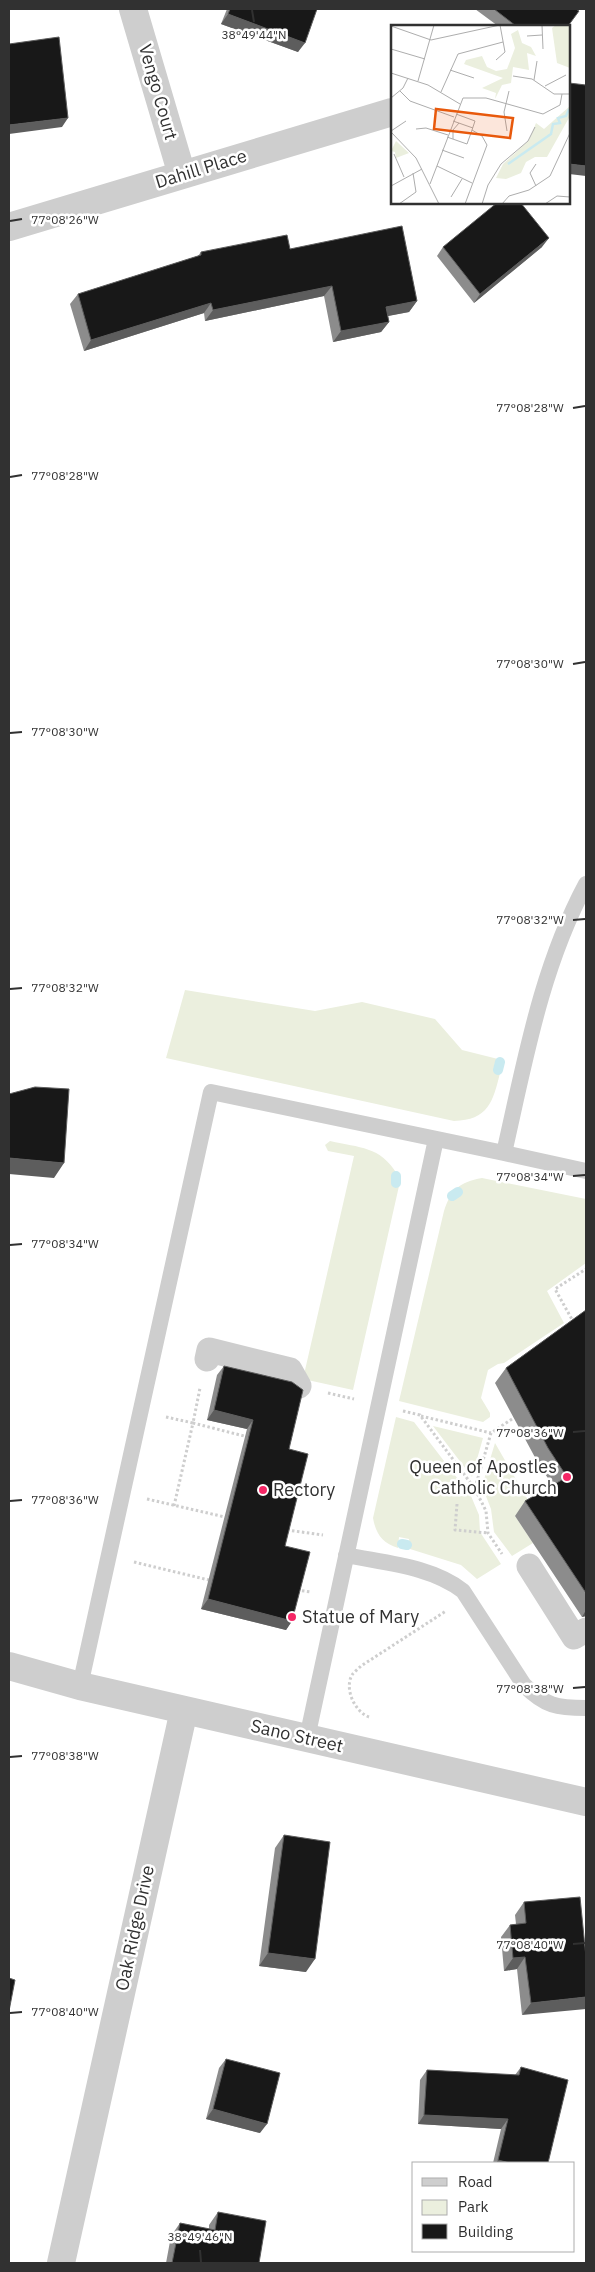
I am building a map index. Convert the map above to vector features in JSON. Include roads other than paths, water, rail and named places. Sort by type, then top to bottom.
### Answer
[{"type":"street","name":"Vengo Court","points":[[133,9],[182,175]]},
{"type":"street","name":"Dahill Place","points":[[9,227],[391,112]]},
{"type":"street","points":[[207,1360],[208,1350],[290,1370],[299,1386]]},
{"type":"street","points":[[518,1563],[574,1637],[586,1630]]},
{"type":"street","name":"Sano Street","points":[[9,1666],[80,1686],[586,1802]]},
{"type":"street","name":"Oak Ridge Drive","points":[[61,2263],[184,1710]]},
{"type":"lane","points":[[504,1153],[532,1028],[548,969],[570,914],[586,884]]},
{"type":"lane","points":[[80,1686],[211,1092],[586,1171]]},
{"type":"lane","points":[[307,1738],[436,1139]]},
{"type":"lane","points":[[346,1555],[434,1574],[451,1582],[463,1591],[524,1685],[536,1697],[555,1707],[586,1708]]},
{"type":"waterway","points":[[498,1070],[500,1062]]},
{"type":"waterway","points":[[396,1176],[396,1183]]},
{"type":"waterway","points":[[452,1196],[458,1192]]},
{"type":"waterway","points":[[402,1544],[407,1545]]},
{"type":"place","name":"Queen of Apostles Catholic Church","points":[[567,1477]]},
{"type":"place","name":"Rectory","points":[[263,1490]]},
{"type":"place","name":"Statue of Mary","points":[[292,1617]]}]
